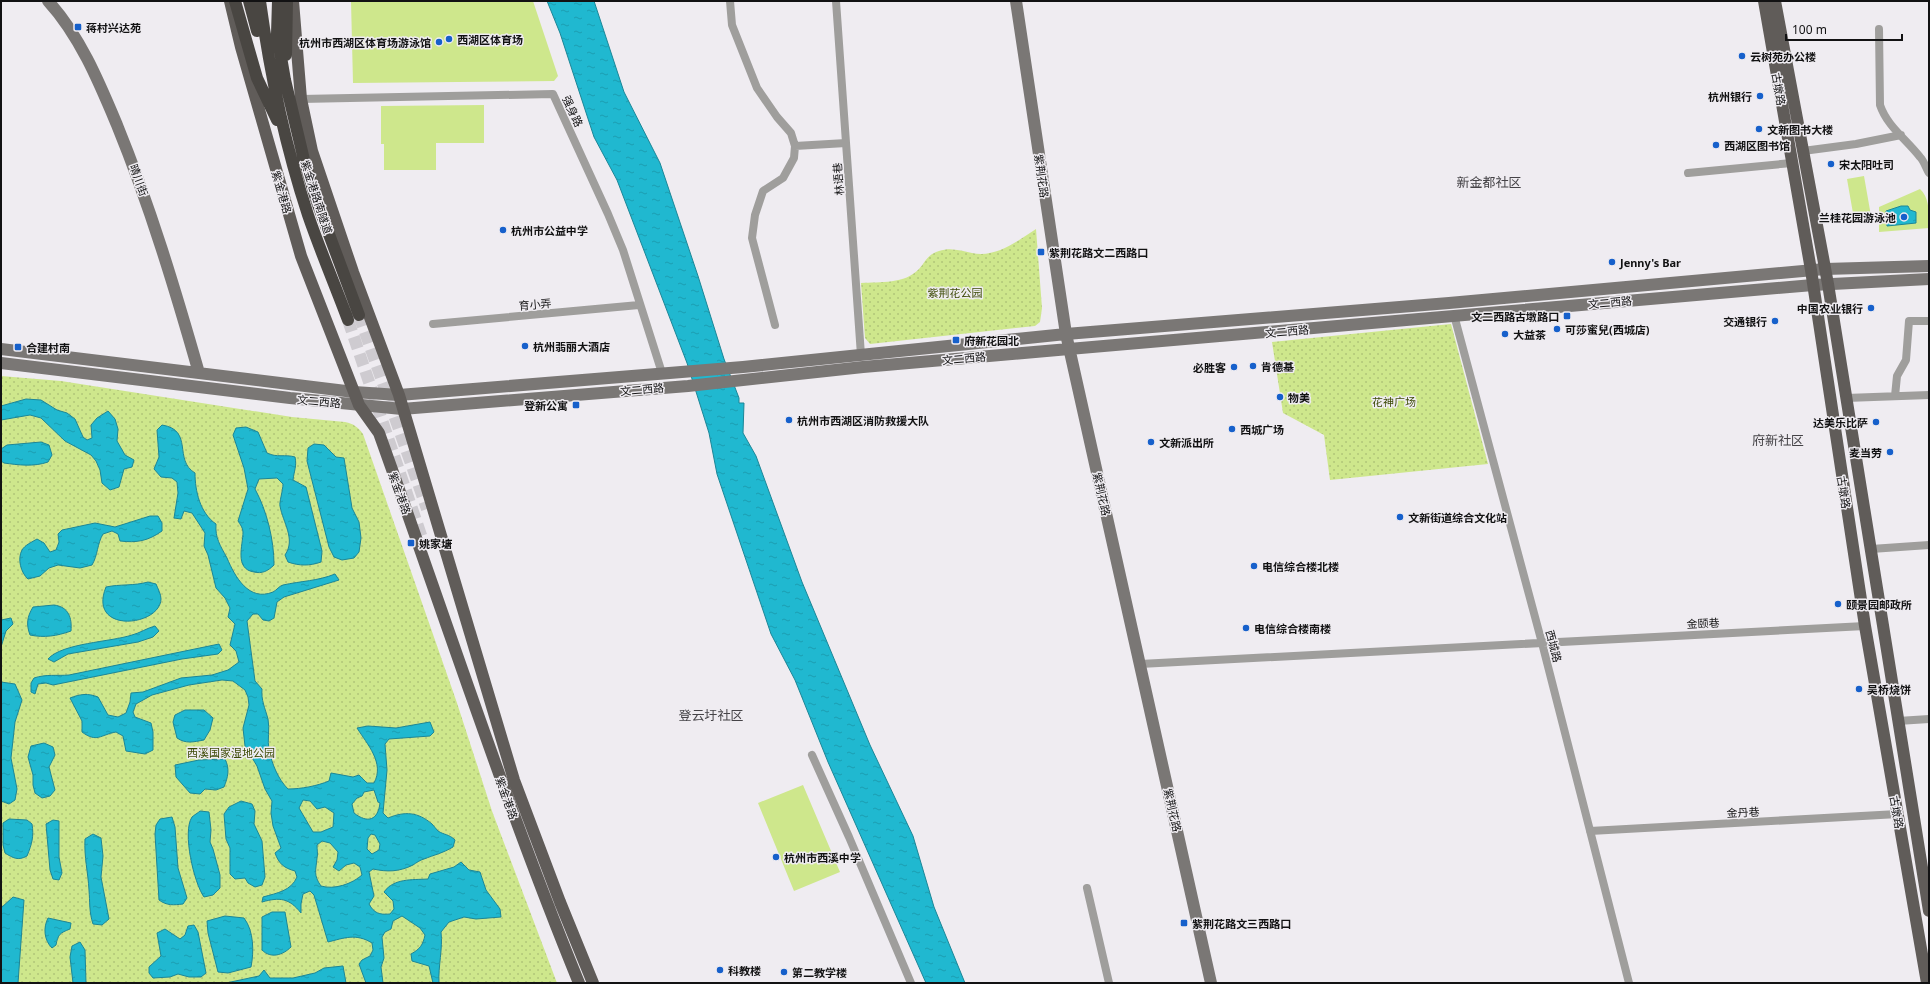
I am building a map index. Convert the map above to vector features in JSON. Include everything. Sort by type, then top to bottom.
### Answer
[{"type":"highway","points":[[235,1],[257,78],[286,140]]},
{"type":"highway","points":[[249,1],[254,18]]},
{"type":"highway","points":[[252,1],[259,43],[272,78]]},
{"type":"highway","points":[[260,1],[272,78]]},
{"type":"highway","points":[[272,1],[285,80]]},
{"type":"highway","points":[[277,34],[278,1]]},
{"type":"highway","points":[[285,80],[287,1]]},
{"type":"highway","name":"紫金港路南隧道","points":[[272,78],[286,140],[308,215],[354,318],[302,153],[285,80]]},
{"type":"main road","name":"晴川街","points":[[48,1],[73,32],[106,98],[137,174],[171,277],[199,373]]},
{"type":"main road","name":"紫金港路","points":[[230,1],[242,54],[301,256],[359,405],[379,433],[506,795],[541,891],[579,983]]},
{"type":"main road","name":"紫金港路","points":[[293,1],[301,99],[312,151],[330,207],[399,395],[514,780],[560,902],[593,983]]},
{"type":"main road","name":"紫荆花路","points":[[1016,1],[1066,334],[1211,983]]},
{"type":"main road","name":"古墩路","points":[[1764,1],[1811,270],[1865,626],[1927,983]]},
{"type":"main road","name":"古墩路","points":[[1775,1],[1828,284],[1929,911]]},
{"type":"main road","name":"文二西路","points":[[1,349],[354,392],[399,395],[743,367],[1066,334],[1441,304],[1811,270],[1929,266]]},
{"type":"main road","name":"文二西路","points":[[1,363],[290,398],[402,409],[688,386],[1069,349],[1454,315],[1813,285],[1929,279]]},
{"type":"street","points":[[730,1],[732,25],[757,88],[777,117],[791,133],[795,146],[794,158],[783,178],[763,191],[755,215],[752,238],[775,325]]},
{"type":"street","name":"林语巷","points":[[836,1],[861,355]]},
{"type":"street","points":[[1879,29],[1880,105],[1892,126],[1921,158],[1929,173]]},
{"type":"street","name":"强身路","points":[[301,99],[553,94],[623,250],[639,305],[662,374]]},
{"type":"street","points":[[1803,151],[1856,144],[1900,135]]},
{"type":"street","points":[[795,146],[846,143]]},
{"type":"street","points":[[1688,173],[1792,163]]},
{"type":"street","name":"育小弄","points":[[433,324],[639,305]]},
{"type":"street","name":"西城路","points":[[1454,315],[1542,642],[1629,983]]},
{"type":"street","points":[[1895,396],[1897,376],[1906,360],[1909,321],[1929,321]]},
{"type":"street","points":[[1846,398],[1929,396]]},
{"type":"street","points":[[1870,549],[1929,545]]},
{"type":"street","name":"金颐巷","points":[[1140,664],[1865,626]]},
{"type":"street","points":[[1898,721],[1929,719]]},
{"type":"street","points":[[812,755],[849,837],[911,983]]},
{"type":"street","name":"金丹巷","points":[[1590,831],[1898,814]]},
{"type":"street","points":[[1087,888],[1109,983]]},
{"type":"green space","name":"西湖区体育场","points":[[351,1],[533,1],[558,76],[554,81],[353,83]]},
{"type":"green space","points":[[484,105],[484,143],[436,143],[436,170],[384,170],[384,144],[381,144],[381,106]]},
{"type":"green space","points":[[1864,176],[1871,216],[1854,219],[1847,179]]},
{"type":"green space","name":"兰桂花园游泳池","points":[[1920,189],[1926,197],[1929,212],[1929,228],[1879,232],[1879,207]]},
{"type":"green space","name":"紫荆花公园","points":[[1036,229],[1042,308],[1040,322],[1035,326],[870,344],[865,338],[861,283],[900,280],[913,274],[932,254],[943,250],[948,249],[981,254],[998,251]]},
{"type":"green space","name":"花神广场","points":[[1451,324],[1488,464],[1330,480],[1324,435],[1283,413],[1272,342]]},
{"type":"green space","name":"西溪国家湿地公园","points":[[1,376],[61,381],[292,417],[345,422],[359,429],[363,434],[457,703],[492,811],[557,983],[1,983]]},
{"type":"green space","points":[[803,785],[840,872],[794,891],[758,803]]},
{"type":"water","points":[[547,1],[594,1],[624,92],[660,163],[724,359],[739,398],[739,403],[744,403],[743,433],[756,456],[802,582],[870,745],[913,836],[934,907],[965,983],[926,983],[828,762],[795,680],[771,634],[717,474],[709,433],[687,363],[617,180],[594,137],[560,33]]},
{"type":"water","points":[[1901,206],[1908,206],[1910,210],[1916,212],[1916,223],[1887,226],[1886,211]]},
{"type":"water","points":[[26,399],[41,400],[57,410],[67,413],[75,419],[83,437],[87,440],[92,438],[91,425],[97,418],[108,411],[115,419],[118,429],[117,441],[125,455],[134,460],[132,467],[124,469],[119,487],[110,490],[102,483],[100,470],[96,461],[91,455],[65,441],[41,418],[30,415],[1,420],[1,406]]},
{"type":"water","points":[[162,425],[172,428],[178,433],[181,439],[185,461],[195,473],[197,494],[202,508],[216,524],[217,537],[234,573],[250,591],[257,594],[264,594],[273,592],[283,585],[316,580],[335,574],[339,580],[284,597],[277,602],[274,618],[269,621],[263,620],[258,614],[253,614],[247,621],[255,681],[262,689],[268,719],[268,746],[270,755],[278,776],[284,785],[288,789],[309,787],[329,781],[331,773],[353,777],[359,775],[367,783],[374,783],[377,776],[376,761],[370,747],[357,728],[368,726],[396,728],[430,722],[434,732],[430,736],[389,739],[385,744],[387,770],[383,813],[388,818],[400,814],[411,814],[422,817],[432,824],[438,831],[455,840],[453,847],[403,869],[383,871],[373,869],[369,872],[374,896],[369,904],[377,913],[390,914],[394,909],[393,901],[384,892],[393,884],[410,880],[428,879],[430,874],[454,867],[461,862],[469,870],[480,872],[486,890],[500,909],[501,917],[476,919],[464,917],[449,922],[441,932],[439,983],[433,983],[429,966],[412,961],[411,954],[421,946],[425,935],[420,928],[402,916],[393,921],[391,929],[385,932],[382,937],[384,958],[381,967],[383,983],[366,983],[359,964],[362,960],[370,956],[373,950],[372,943],[355,937],[328,942],[314,895],[310,891],[303,894],[301,913],[292,904],[284,900],[279,899],[262,902],[263,897],[278,893],[287,888],[297,877],[295,871],[280,863],[275,853],[281,848],[273,826],[271,813],[272,801],[265,789],[257,766],[245,746],[243,728],[249,705],[248,697],[245,690],[233,681],[222,680],[189,685],[152,695],[136,704],[133,712],[135,717],[151,723],[153,732],[153,750],[145,754],[126,751],[123,736],[116,732],[95,738],[82,732],[82,721],[70,698],[84,694],[98,697],[108,715],[118,717],[126,713],[130,702],[131,693],[143,692],[181,678],[212,675],[228,670],[239,662],[236,651],[230,645],[235,624],[228,617],[230,608],[225,598],[216,588],[208,555],[204,546],[205,533],[192,513],[184,511],[181,519],[174,518],[178,493],[177,482],[172,478],[161,477],[154,469],[159,457],[157,430]],"holes":[[[374,790],[378,802],[380,803],[375,817],[368,819],[354,813],[352,804],[357,798],[362,796],[364,792]],[[303,800],[310,801],[317,809],[325,807],[334,813],[333,827],[321,832],[313,832],[299,808]],[[371,834],[375,835],[380,844],[379,850],[372,854],[367,849],[368,838]],[[322,841],[330,843],[338,852],[337,860],[333,867],[339,871],[346,865],[354,863],[360,867],[362,875],[353,881],[337,887],[321,886],[317,879],[316,872],[317,845]]]},
{"type":"water","points":[[246,427],[258,432],[267,453],[295,457],[296,466],[293,480],[306,487],[322,551],[321,562],[304,565],[288,562],[285,555],[288,549],[289,537],[280,504],[283,484],[277,478],[259,479],[255,489],[269,526],[273,546],[274,565],[260,573],[248,570],[244,566],[241,556],[243,531],[238,521],[248,489],[244,468],[233,435],[236,428]]},
{"type":"water","points":[[41,442],[49,445],[52,455],[48,462],[37,465],[26,465],[4,463],[1,461],[1,449],[7,445]]},
{"type":"water","points":[[314,444],[324,445],[336,457],[344,458],[352,508],[359,522],[361,538],[359,552],[354,558],[342,560],[334,557],[329,547],[307,461],[308,448]]},
{"type":"water","points":[[150,516],[158,516],[162,523],[162,531],[147,539],[132,542],[120,541],[118,534],[112,531],[103,534],[92,565],[80,568],[58,565],[49,568],[40,576],[28,579],[22,570],[20,557],[22,550],[37,539],[44,543],[50,552],[56,550],[59,542],[58,534],[62,530],[95,523],[115,527]]},
{"type":"water","points":[[148,582],[156,584],[161,599],[158,608],[149,616],[138,620],[126,621],[115,619],[106,613],[103,602],[106,587]]},
{"type":"water","points":[[54,605],[63,608],[68,614],[71,622],[71,631],[50,636],[30,635],[28,621],[29,614],[33,607]]},
{"type":"water","points":[[11,618],[13,624],[6,631],[1,647],[1,620]]},
{"type":"water","points":[[155,626],[159,631],[153,637],[138,642],[68,654],[54,662],[48,659],[64,649],[135,634]]},
{"type":"water","points":[[219,644],[222,650],[218,654],[182,659],[53,685],[46,683],[38,684],[35,694],[31,692],[31,683],[34,678],[69,675]]},
{"type":"water","points":[[1,682],[15,684],[22,700],[15,722],[11,758],[17,789],[15,800],[9,804],[1,801]]},
{"type":"water","points":[[185,710],[204,710],[213,718],[210,730],[204,740],[187,742],[177,738],[173,722],[175,715]]},
{"type":"water","points":[[44,743],[53,747],[55,755],[49,767],[55,790],[50,796],[42,798],[35,793],[33,775],[28,757],[31,746]]},
{"type":"water","points":[[225,759],[228,770],[227,780],[224,787],[216,790],[205,789],[200,794],[190,793],[176,777],[175,765],[199,760]]},
{"type":"water","points":[[241,801],[252,804],[255,811],[254,824],[262,841],[265,877],[262,885],[255,887],[248,883],[245,878],[235,879],[230,874],[230,848],[226,839],[224,814],[229,807]]},
{"type":"water","points":[[200,811],[209,812],[211,830],[210,842],[220,875],[220,888],[213,895],[204,897],[196,881],[190,857],[188,834],[189,824],[192,817]]},
{"type":"water","points":[[172,817],[175,827],[178,868],[187,898],[183,904],[174,905],[159,900],[155,834],[156,825],[160,819]]},
{"type":"water","points":[[9,819],[27,820],[32,824],[33,836],[27,856],[24,858],[16,858],[5,853],[3,845],[3,823]]},
{"type":"water","points":[[53,820],[59,821],[59,857],[62,873],[59,880],[53,879],[50,870],[46,824]]},
{"type":"water","points":[[93,834],[101,838],[103,856],[101,877],[109,919],[102,925],[93,924],[90,911],[85,839]]},
{"type":"water","points":[[13,897],[24,900],[18,983],[1,983],[1,908]]},
{"type":"water","points":[[272,912],[285,912],[291,947],[277,955],[266,953],[262,950],[262,917]]},
{"type":"water","points":[[225,916],[244,918],[247,923],[250,929],[252,942],[253,955],[251,967],[228,973],[218,972],[208,933],[207,921]]},
{"type":"water","points":[[48,918],[71,923],[70,929],[60,934],[56,945],[52,948],[47,941],[45,934],[45,926]]},
{"type":"water","points":[[194,925],[198,932],[206,973],[201,977],[189,977],[178,974],[170,977],[153,978],[149,973],[149,967],[161,956],[157,933],[165,929],[180,939],[185,935],[188,926]]},
{"type":"water","points":[[80,942],[85,950],[86,983],[73,983],[70,957],[72,946]]},
{"type":"water","points":[[343,966],[346,983],[226,983],[259,976],[264,970],[270,978],[293,978],[315,973],[324,968]]},
{"type":"tunnel","points":[[359,315],[427,509]]},
{"type":"tunnel","points":[[348,320],[424,544]]},
{"type":"place","name":"蒋村兴达苑","points":[[78,27]]},
{"type":"place","name":"西湖区体育场","points":[[449,39]]},
{"type":"place","name":"杭州市西湖区体育场游泳馆","points":[[439,42]]},
{"type":"place","name":"云树苑办公楼","points":[[1742,56]]},
{"type":"place","name":"杭州银行","points":[[1760,96]]},
{"type":"place","name":"文新图书大楼","points":[[1759,129]]},
{"type":"place","name":"西湖区图书馆","points":[[1716,145]]},
{"type":"place","name":"宋太阳吐司","points":[[1831,164]]},
{"type":"place","name":"兰桂花园游泳池","points":[[1904,217]]},
{"type":"place","name":"杭州市公益中学","points":[[503,230]]},
{"type":"place","name":"紫荆花路文二西路口","points":[[1041,252]]},
{"type":"place","name":"Jenny's Bar","points":[[1612,262]]},
{"type":"place","name":"中国农业银行","points":[[1871,308]]},
{"type":"place","name":"文二西路古墩路口","points":[[1567,316]]},
{"type":"place","name":"交通银行","points":[[1775,321]]},
{"type":"place","name":"可莎蜜兒(西城店)","points":[[1557,329]]},
{"type":"place","name":"大益茶","points":[[1505,334]]},
{"type":"place","name":"府新花园北","points":[[956,340]]},
{"type":"place","name":"杭州翡丽大酒店","points":[[525,346]]},
{"type":"place","name":"合建村南","points":[[18,347]]},
{"type":"place","name":"肯德基","points":[[1253,366]]},
{"type":"place","name":"必胜客","points":[[1234,367]]},
{"type":"place","name":"物美","points":[[1280,397]]},
{"type":"place","name":"登新公寓","points":[[576,405]]},
{"type":"place","name":"杭州市西湖区消防救援大队","points":[[789,420]]},
{"type":"place","name":"达美乐比萨","points":[[1876,422]]},
{"type":"place","name":"西城广场","points":[[1232,429]]},
{"type":"place","name":"文新派出所","points":[[1151,442]]},
{"type":"place","name":"麦当劳","points":[[1890,452]]},
{"type":"place","name":"文新街道综合文化站","points":[[1400,517]]},
{"type":"place","name":"姚家塘","points":[[411,543]]},
{"type":"place","name":"电信综合楼北楼","points":[[1254,566]]},
{"type":"place","name":"颐景园邮政所","points":[[1838,604]]},
{"type":"place","name":"电信综合楼南楼","points":[[1246,628]]},
{"type":"place","name":"吴桥烧饼","points":[[1859,689]]},
{"type":"place","name":"杭州市西溪中学","points":[[776,857]]},
{"type":"place","name":"紫荆花路文三西路口","points":[[1184,923]]},
{"type":"place","name":"科教楼","points":[[720,970]]},
{"type":"place","name":"第二教学楼","points":[[784,972]]},
{"type":"district","name":"新金都社区","points":[[1489,182]]},
{"type":"district","name":"府新社区","points":[[1778,440]]},
{"type":"district","name":"登云圩社区","points":[[711,715]]}]
